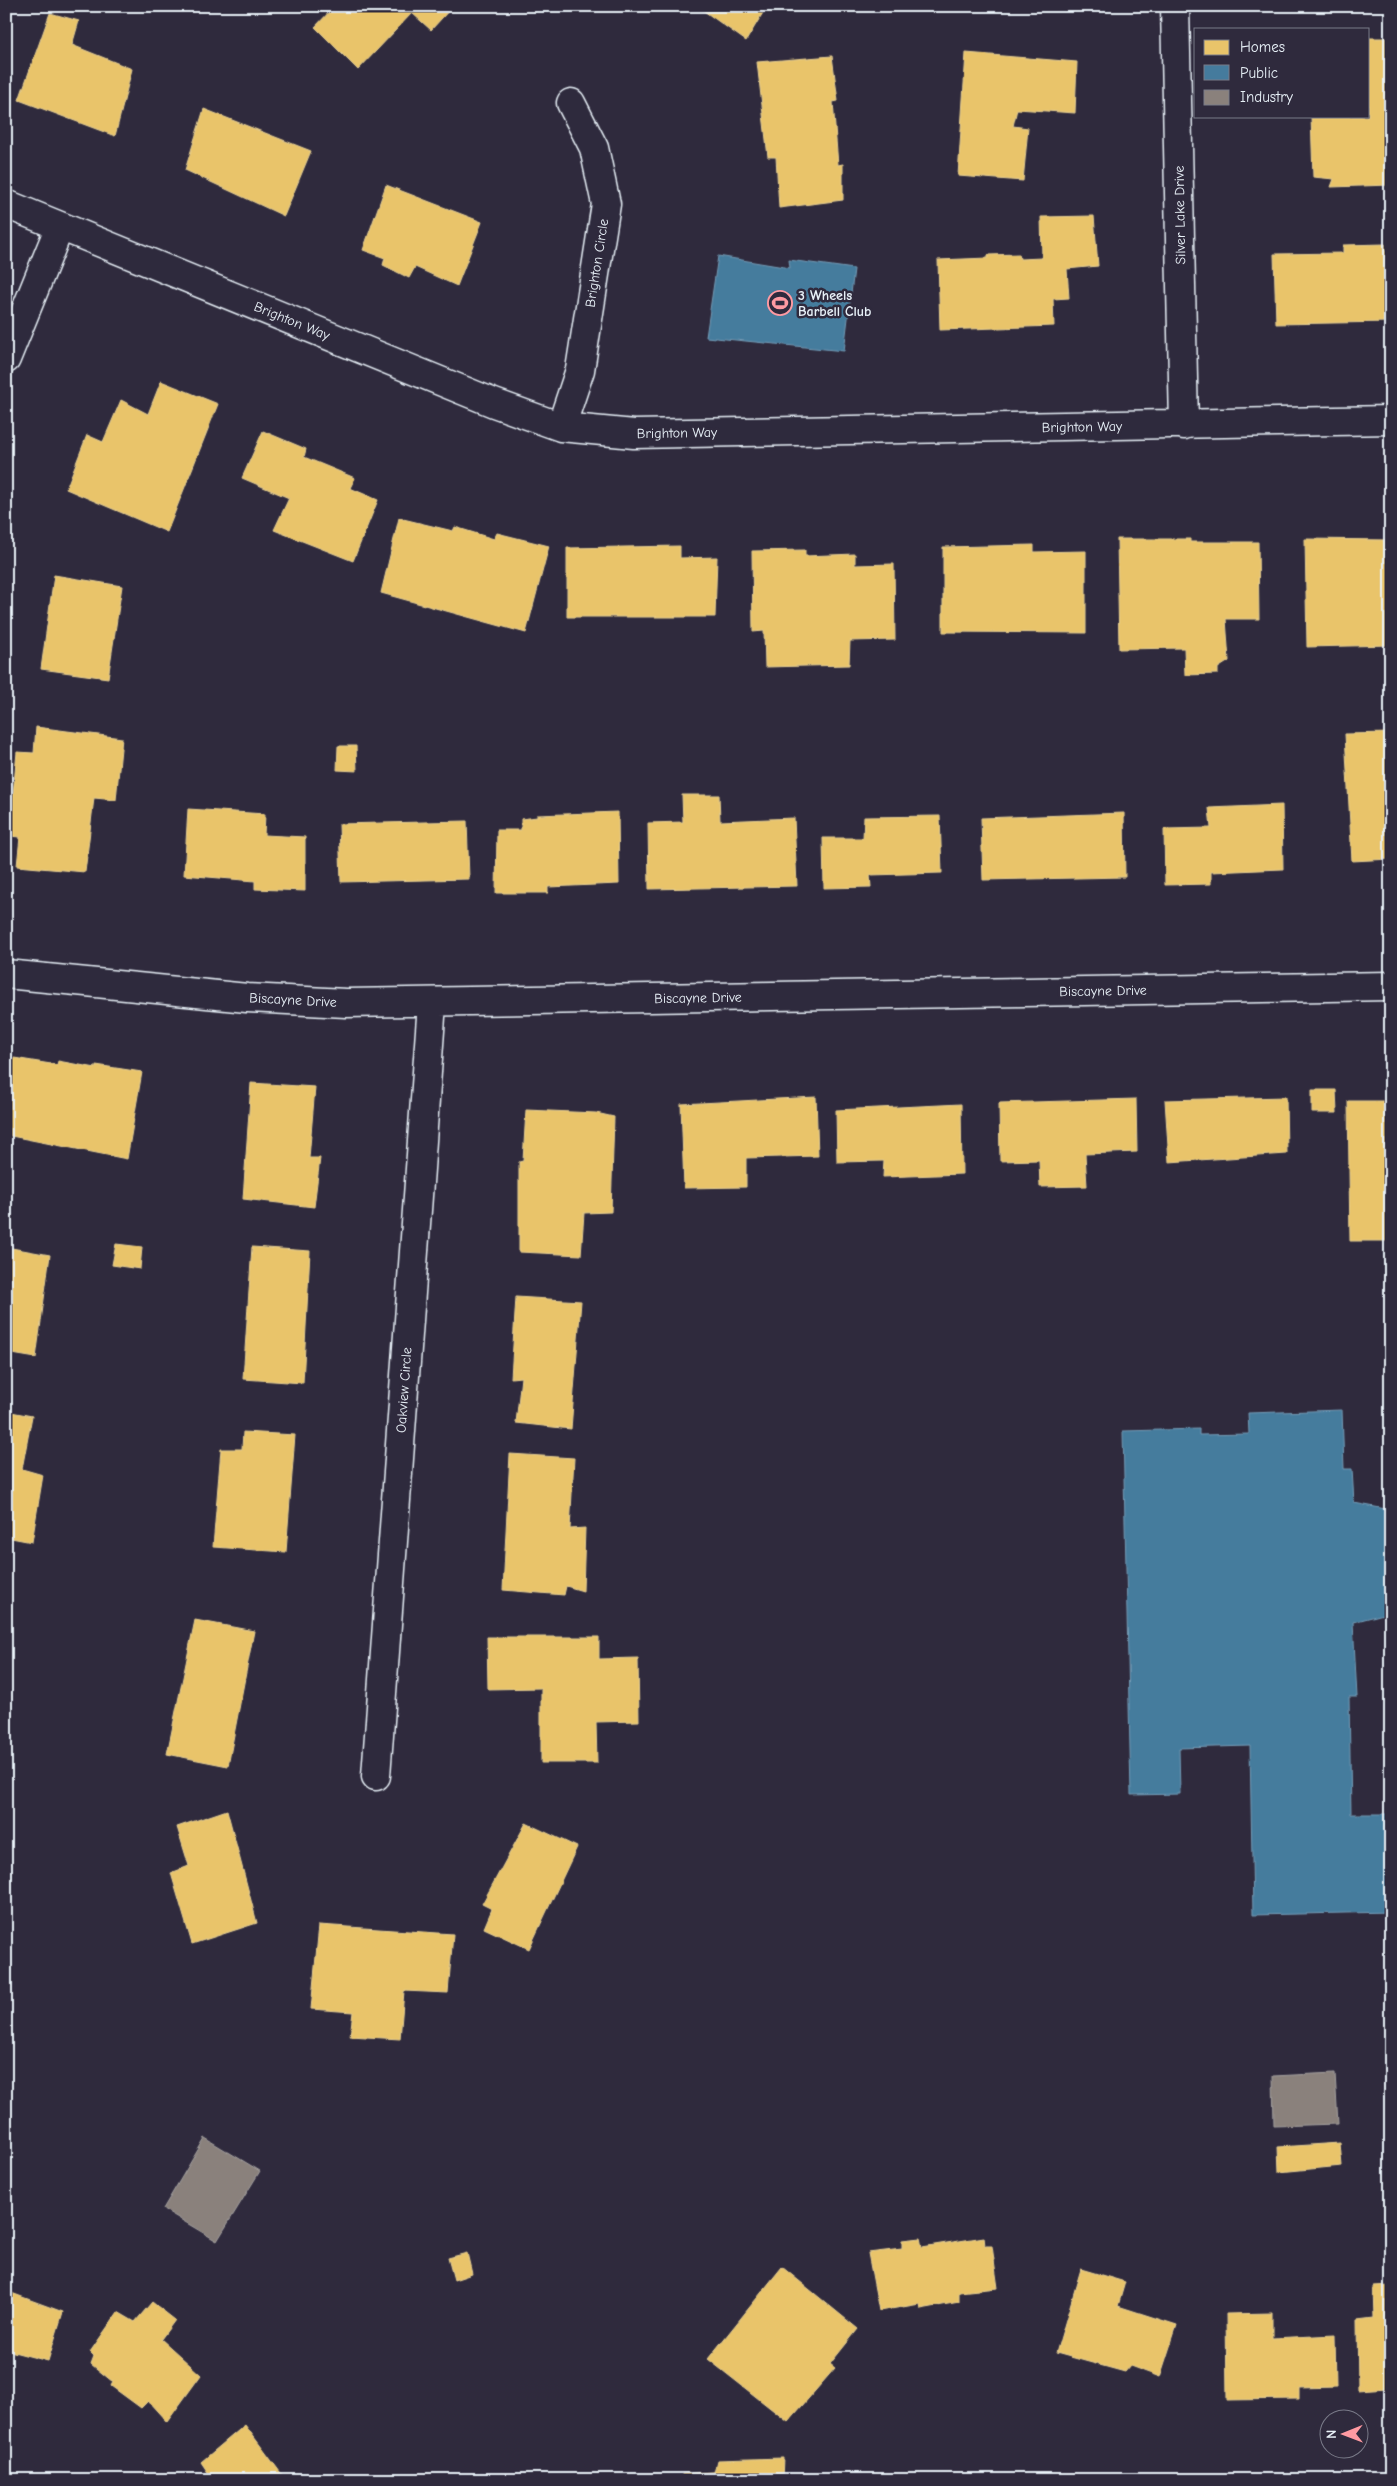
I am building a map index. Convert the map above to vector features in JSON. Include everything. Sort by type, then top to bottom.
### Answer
[{"type":"street","name":"Silver Lake Drive","points":[[1175,6],[1184,425]]},
{"type":"street","name":"Brighton Circle","points":[[561,427],[580,370],[606,204],[594,148],[571,103]]},
{"type":"street","name":"Brighton Way","points":[[6,204],[494,403],[561,427],[634,434],[1391,420]]},
{"type":"street","points":[[6,359],[60,226]]},
{"type":"street","name":"Biscayne Drive","points":[[6,974],[247,998],[346,1003],[1391,986]]},
{"type":"street","name":"Oakview Circle","points":[[376,1776],[432,1003]]},
{"type":"building: Homes","points":[[335,6],[453,6],[431,30],[412,13],[358,70],[315,27]]},
{"type":"building: Homes","points":[[697,6],[767,6],[746,41]]},
{"type":"building: Homes","points":[[50,13],[79,21],[72,45],[132,69],[115,136],[19,100]]},
{"type":"building: Homes","points":[[1370,38],[1386,38],[1391,185],[1331,187],[1334,179],[1313,177],[1311,118],[1370,118]]},
{"type":"building: Homes","points":[[966,53],[1077,62],[1075,113],[1017,109],[1013,126],[1028,128],[1023,181],[958,176]]},
{"type":"building: Homes","points":[[832,56],[838,101],[833,102],[838,165],[843,164],[843,200],[779,208],[776,157],[768,157],[757,62]]},
{"type":"building: Homes","points":[[204,109],[311,151],[284,216],[185,170]]},
{"type":"building: Homes","points":[[386,185],[482,222],[457,286],[415,267],[409,278],[383,265],[385,258],[363,250]]},
{"type":"building: Homes","points":[[1094,216],[1098,266],[1067,269],[1069,298],[1053,299],[1054,326],[940,330],[938,260],[988,258],[988,255],[1019,254],[1020,259],[1042,258],[1041,217]]},
{"type":"building: Homes","points":[[1385,244],[1385,251],[1391,251],[1391,322],[1276,324],[1274,254],[1343,253],[1343,245]]},
{"type":"building: Homes","points":[[161,381],[218,404],[167,532],[66,489],[87,435],[103,442],[121,400],[148,414]]},
{"type":"building: Homes","points":[[263,431],[306,449],[304,457],[355,478],[350,488],[378,500],[353,561],[274,530],[289,498],[242,478]]},
{"type":"building: Homes","points":[[399,518],[453,531],[455,527],[494,539],[497,533],[549,546],[526,633],[381,593]]},
{"type":"building: Homes","points":[[1117,539],[1190,539],[1190,542],[1258,542],[1259,619],[1226,619],[1229,661],[1218,668],[1218,674],[1185,675],[1184,648],[1119,649]]},
{"type":"building: Homes","points":[[1305,539],[1390,540],[1391,645],[1307,647]]},
{"type":"building: Homes","points":[[1034,545],[1034,552],[1086,551],[1086,633],[943,632],[943,547]]},
{"type":"building: Homes","points":[[680,546],[680,558],[717,557],[715,617],[567,617],[567,548]]},
{"type":"building: Homes","points":[[805,550],[805,556],[855,554],[855,565],[894,564],[895,640],[850,641],[849,665],[765,667],[764,631],[753,632],[752,551]]},
{"type":"building: Homes","points":[[54,575],[122,586],[108,678],[41,669]]},
{"type":"building: Homes","points":[[36,727],[122,738],[116,800],[94,798],[85,872],[17,866],[20,837],[9,836],[17,752],[34,753]]},
{"type":"building: Homes","points":[[1391,733],[1391,859],[1352,861],[1345,734]]},
{"type":"building: Homes","points":[[338,746],[356,746],[357,771],[337,770]]},
{"type":"building: Homes","points":[[682,795],[719,795],[720,821],[794,818],[797,886],[649,889],[648,823],[683,822]]},
{"type":"building: Homes","points":[[1282,805],[1283,869],[1211,872],[1211,884],[1165,885],[1164,829],[1211,828],[1209,808]]},
{"type":"building: Homes","points":[[188,809],[265,814],[264,835],[305,837],[305,891],[255,889],[255,881],[184,875]]},
{"type":"building: Homes","points":[[618,812],[619,884],[548,887],[548,893],[496,893],[497,830],[521,830],[521,819],[537,817],[537,815]]},
{"type":"building: Homes","points":[[1124,813],[1125,877],[983,880],[981,818]]},
{"type":"building: Homes","points":[[940,816],[942,873],[870,875],[871,887],[824,888],[823,838],[863,838],[864,817]]},
{"type":"building: Homes","points":[[467,821],[469,879],[341,882],[339,824]]},
{"type":"building: Homes","points":[[8,1057],[57,1065],[58,1061],[96,1068],[96,1065],[142,1072],[127,1159],[6,1135]]},
{"type":"building: Homes","points":[[251,1083],[315,1087],[309,1158],[320,1158],[314,1207],[243,1199]]},
{"type":"building: Homes","points":[[1312,1090],[1336,1090],[1337,1113],[1312,1113]]},
{"type":"building: Homes","points":[[816,1097],[818,1156],[746,1158],[746,1187],[684,1188],[681,1104]]},
{"type":"building: Homes","points":[[1286,1097],[1287,1154],[1169,1162],[1165,1100]]},
{"type":"building: Homes","points":[[1136,1099],[1137,1152],[1085,1154],[1087,1186],[1040,1187],[1039,1160],[1000,1161],[999,1103]]},
{"type":"building: Homes","points":[[1348,1101],[1391,1101],[1391,1241],[1350,1241]]},
{"type":"building: Homes","points":[[961,1104],[962,1174],[883,1177],[884,1161],[837,1162],[836,1110]]},
{"type":"building: Homes","points":[[526,1110],[596,1113],[614,1117],[611,1212],[584,1213],[581,1255],[519,1252],[519,1162],[523,1161]]},
{"type":"building: Homes","points":[[116,1244],[142,1247],[140,1269],[112,1265]]},
{"type":"building: Homes","points":[[6,1247],[50,1255],[36,1358],[6,1353]]},
{"type":"building: Homes","points":[[252,1247],[310,1251],[303,1383],[243,1379]]},
{"type":"building: Homes","points":[[516,1297],[581,1301],[571,1429],[516,1423],[521,1377],[511,1378]]},
{"type":"building: Homes","points":[[6,1411],[32,1416],[22,1469],[43,1475],[32,1542],[6,1537]]},
{"type":"building: Homes","points":[[243,1432],[295,1435],[286,1552],[213,1547],[221,1449],[242,1449]]},
{"type":"building: Homes","points":[[510,1454],[574,1458],[570,1529],[585,1528],[583,1591],[566,1586],[564,1595],[503,1590]]},
{"type":"building: Homes","points":[[195,1620],[254,1631],[228,1766],[167,1754]]},
{"type":"building: Homes","points":[[487,1637],[599,1637],[599,1659],[638,1658],[639,1721],[596,1722],[597,1763],[541,1763],[541,1688],[488,1689]]},
{"type":"building: Homes","points":[[227,1810],[257,1923],[192,1944],[171,1873],[189,1866],[177,1827]]},
{"type":"building: Homes","points":[[526,1823],[577,1847],[529,1949],[484,1928],[492,1909],[482,1904]]},
{"type":"building: Homes","points":[[319,1925],[453,1934],[448,1993],[404,1991],[400,2039],[350,2036],[353,2012],[311,2009]]},
{"type":"building: Homes","points":[[1340,2143],[1342,2166],[1279,2172],[1278,2147]]},
{"type":"building: Homes","points":[[984,2237],[985,2246],[992,2246],[998,2288],[959,2292],[959,2302],[921,2309],[920,2304],[879,2311],[868,2253],[902,2249],[902,2240],[920,2238],[922,2247]]},
{"type":"building: Homes","points":[[467,2253],[472,2274],[454,2280],[448,2258]]},
{"type":"building: Homes","points":[[782,2267],[858,2329],[830,2364],[835,2368],[788,2422],[708,2359]]},
{"type":"building: Homes","points":[[1081,2269],[1125,2282],[1118,2306],[1177,2325],[1160,2377],[1130,2366],[1125,2372],[1056,2353]]},
{"type":"building: Homes","points":[[1391,2286],[1391,2392],[1388,2393],[1387,2388],[1358,2390],[1357,2320],[1374,2318],[1373,2287]]},
{"type":"building: Homes","points":[[6,2291],[63,2312],[48,2361],[6,2350]]},
{"type":"building: Homes","points":[[152,2302],[175,2320],[161,2339],[201,2375],[167,2422],[148,2401],[141,2408],[111,2386],[113,2382],[91,2364],[94,2356],[90,2352],[118,2312],[135,2322]]},
{"type":"building: Homes","points":[[1272,2313],[1272,2338],[1335,2335],[1336,2387],[1299,2388],[1299,2399],[1227,2400],[1226,2314]]},
{"type":"building: Homes","points":[[245,2425],[286,2480],[213,2480],[201,2462]]},
{"type":"building: Homes","points":[[783,2458],[782,2480],[682,2480],[682,2474],[714,2472],[717,2460]]},
{"type":"building: Public","name":"3 Wheels Barbell Club","points":[[718,256],[790,268],[789,260],[854,269],[844,351],[706,337]]},
{"type":"building: Public","points":[[1342,1410],[1344,1469],[1352,1469],[1354,1503],[1391,1510],[1391,1612],[1353,1622],[1357,1697],[1349,1697],[1351,1814],[1391,1814],[1391,1912],[1253,1915],[1250,1746],[1179,1748],[1180,1794],[1131,1795],[1123,1431],[1199,1429],[1199,1435],[1249,1434],[1248,1413]]},
{"type":"building: Industry","points":[[1335,2073],[1338,2124],[1274,2126],[1273,2076]]},
{"type":"building: Industry","points":[[205,2138],[260,2171],[217,2241],[163,2209]]},
{"type":"place","name":"3 Wheels Barbell Club","points":[[780,303]]}]
